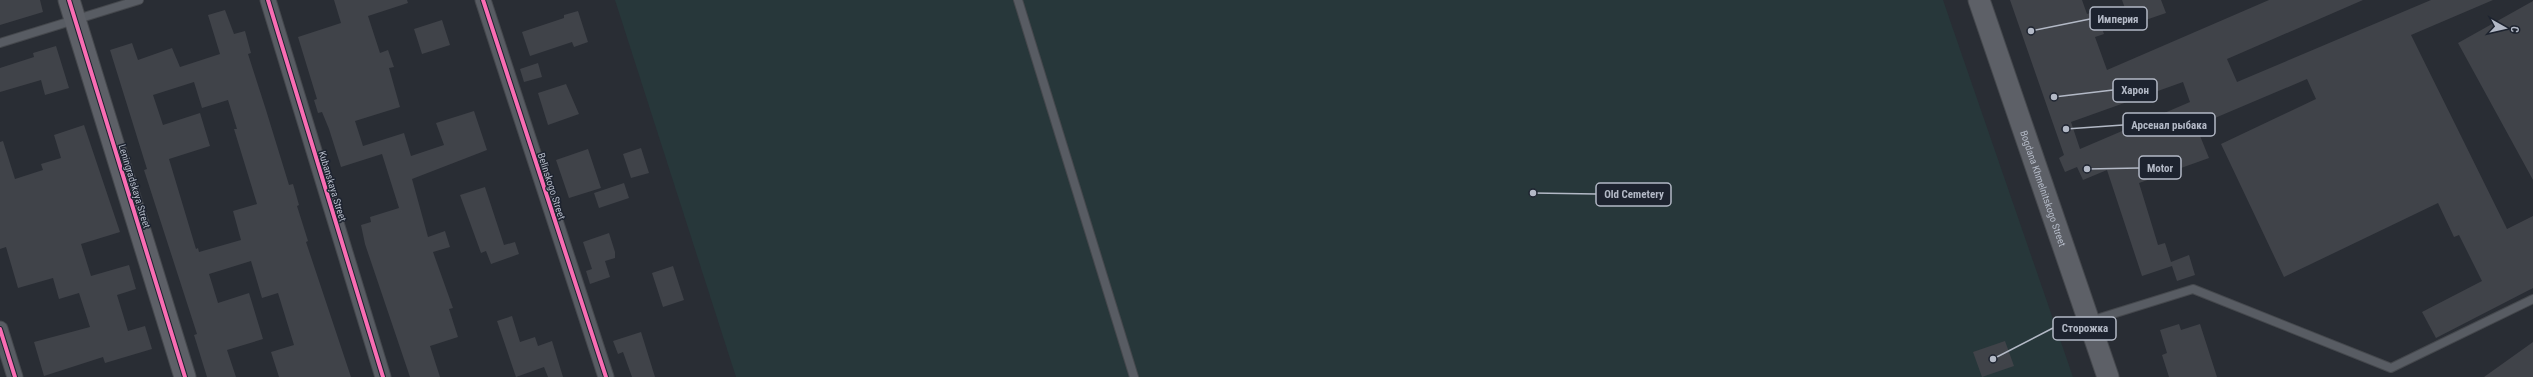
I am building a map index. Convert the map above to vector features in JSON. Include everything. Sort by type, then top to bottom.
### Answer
[{"type":"main road","name":"Leningradskaya Street","points":[[69,0],[185,377]]},
{"type":"main road","name":"Bogdana Khmelnitskogo Street","points":[[1979,0],[2108,377]]},
{"type":"street","name":"Kubanskaya Street","points":[[268,0],[383,377]]},
{"type":"street","name":"Belinskogo Street","points":[[483,0],[606,377]]},
{"type":"street","points":[[0,329],[15,377]]},
{"type":"lane","points":[[0,43],[139,0]]},
{"type":"lane","points":[[1018,0],[1134,377]]},
{"type":"lane","points":[[2089,321],[2193,289],[2390,368],[2533,299]]},
{"type":"shaded area","points":[[615,0],[1943,0],[2073,377],[736,377]]},
{"type":"building","points":[[0,0],[40,0],[43,12],[0,25]]},
{"type":"building","points":[[334,0],[407,0],[408,3],[368,16],[380,53],[388,50],[394,67],[389,68],[400,107],[355,121],[363,146],[404,133],[411,156],[444,145],[436,123],[474,111],[487,150],[412,179],[428,237],[445,231],[450,247],[433,252],[453,308],[449,309],[458,337],[430,346],[440,377],[410,377],[365,244],[361,225],[371,222],[370,217],[399,208],[382,154],[341,167],[329,129],[322,112],[318,113],[314,100],[317,99],[298,37],[341,23]]},
{"type":"building","points":[[2010,0],[2082,0],[2087,14],[2096,11],[2104,34],[2095,37],[2107,70],[2269,0],[2363,0],[2227,59],[2237,82],[2431,0],[2493,0],[2411,35],[2507,229],[2533,216],[2533,288],[2436,338],[2422,312],[2482,281],[2459,235],[2454,237],[2438,203],[2284,277],[2221,144],[2316,99],[2307,79],[2196,126],[2209,158],[2139,183],[2158,245],[2165,243],[2171,262],[2189,255],[2195,275],[2177,281],[2172,266],[2142,276],[2107,170],[2083,180],[2077,167],[2065,172],[2059,158],[2064,155]],"holes":[[[2183,82],[2190,102],[2080,149],[2071,122]]]},
{"type":"building","points":[[2122,0],[2161,0],[2166,13],[2131,25]]},
{"type":"building","points":[[2533,1],[2533,180],[2458,43]]},
{"type":"building","points":[[225,10],[234,34],[245,31],[251,53],[248,54],[289,185],[293,184],[299,205],[297,206],[308,241],[306,242],[351,377],[279,377],[271,352],[294,345],[278,293],[262,298],[251,261],[209,274],[218,303],[249,293],[263,339],[227,350],[236,377],[207,377],[194,335],[197,334],[144,170],[147,169],[110,50],[132,43],[138,60],[172,48],[180,67],[220,54],[208,15]],"holes":[[[194,82],[202,108],[228,100],[237,129],[234,129],[257,204],[233,211],[241,240],[199,252],[198,248],[196,249],[169,159],[210,146],[200,113],[163,125],[153,95]]]},
{"type":"building","points":[[578,11],[588,42],[574,47],[572,42],[530,56],[522,32],[564,18],[564,15]]},
{"type":"building","points":[[442,20],[450,45],[422,54],[414,29]]},
{"type":"building","points":[[56,46],[69,88],[45,95],[41,80],[0,92],[0,68],[34,57],[33,53]]},
{"type":"building","points":[[538,63],[542,77],[524,82],[520,69]]},
{"type":"building","points":[[566,84],[579,114],[548,125],[538,93]]},
{"type":"building","points":[[84,125],[120,232],[81,244],[91,276],[129,265],[136,289],[117,295],[128,331],[145,326],[152,349],[105,363],[103,357],[44,376],[34,342],[90,327],[79,293],[59,299],[53,278],[18,288],[6,247],[0,249],[0,142],[3,141],[15,179],[43,170],[41,164],[61,158],[54,135]]},
{"type":"building","points":[[641,148],[649,173],[631,178],[623,154]]},
{"type":"building","points":[[588,149],[601,188],[569,198],[556,160]]},
{"type":"building","points":[[624,183],[629,198],[599,208],[594,193]]},
{"type":"building","points":[[485,187],[504,245],[515,242],[519,254],[491,264],[486,251],[481,253],[460,195]]},
{"type":"building","points":[[609,233],[615,252],[615,258],[605,261],[610,277],[590,284],[586,271],[592,269],[583,242]]},
{"type":"building","points":[[673,266],[684,300],[663,307],[652,273]]},
{"type":"building","points":[[512,316],[520,342],[535,337],[538,346],[552,341],[563,377],[548,377],[544,367],[516,377],[497,321]]},
{"type":"building","points":[[2179,324],[2181,330],[2200,324],[2217,377],[2169,377],[2162,355],[2167,353],[2160,330]]},
{"type":"building","points":[[641,332],[655,377],[632,377],[623,352],[618,354],[613,341]]},
{"type":"building","points":[[2005,341],[2014,366],[1982,377],[1973,352]]},
{"type":"building","points":[[2533,342],[2533,377],[2484,377]]},
{"type":"cycle path","points":[[69,0],[185,377]]},
{"type":"cycle path","points":[[268,0],[383,377]]},
{"type":"cycle path","points":[[483,0],[606,377]]},
{"type":"cycle path","points":[[0,329],[15,377]]},
{"type":"place","name":"Империя","points":[[2031,31]]},
{"type":"place","name":"Харон","points":[[2054,97]]},
{"type":"place","name":"Арсенал рыбака","points":[[2066,129]]},
{"type":"place","name":"Motor","points":[[2087,169]]},
{"type":"place","name":"Old Cemetery","points":[[1533,193]]},
{"type":"place","name":"Сторожка","points":[[1993,359]]}]
